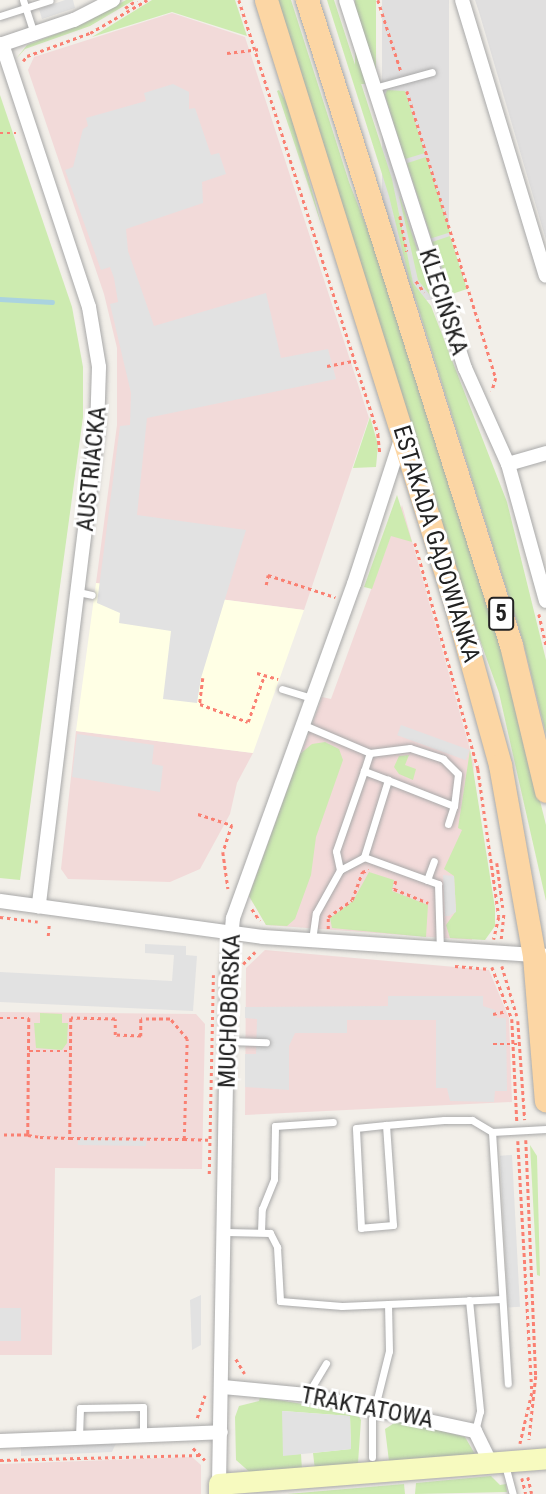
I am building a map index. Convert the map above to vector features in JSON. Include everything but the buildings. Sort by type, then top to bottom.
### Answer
[{"type":"main road","name":"ESTAKADA GĄDOWIANKA","points":[[267,0],[402,431],[500,765],[540,956],[546,1101]]},
{"type":"main road","name":"ESTAKADA GĄDOWIANKA","points":[[307,0],[507,632],[546,791]]},
{"type":"main road","name":"TRAKTATOWA","points":[[219,1489],[505,1458],[537,1452]]},
{"type":"street","points":[[1,45],[34,34],[88,7],[113,0]]},
{"type":"street","name":"KLECIŃSKA","points":[[346,0],[465,368],[508,464],[546,601]]},
{"type":"street","points":[[462,0],[546,276]]},
{"type":"street","name":"AUSTRIACKA","points":[[1,45],[89,307],[99,367],[100,406],[85,594],[39,906]]},
{"type":"street","name":"MUCHOBORSKA","points":[[219,1489],[231,934],[240,894],[314,699],[392,475],[402,431]]},
{"type":"street","points":[[508,464],[546,453]]},
{"type":"street","points":[[0,901],[231,934],[540,956]]},
{"type":"street","name":"TRAKTATOWA","points":[[223,1387],[307,1395],[374,1407],[475,1431]]},
{"type":"street","points":[[475,1431],[505,1458]]},
{"type":"street","points":[[0,1441],[221,1432]]},
{"type":"lane","points":[[0,16],[24,4],[50,0]]},
{"type":"lane","points":[[24,4],[34,34]]},
{"type":"lane","points":[[374,88],[432,72]]},
{"type":"lane","points":[[282,688],[314,699]]},
{"type":"lane","points":[[304,725],[370,753],[410,748],[454,766],[458,775],[454,806],[448,824]]},
{"type":"lane","points":[[340,870],[336,851],[370,753]]},
{"type":"lane","points":[[364,771],[454,806]]},
{"type":"lane","points":[[312,941],[316,914],[340,870],[364,857],[388,780]]},
{"type":"lane","points":[[364,857],[438,884],[440,950]]},
{"type":"lane","points":[[427,880],[434,861]]},
{"type":"lane","points":[[228,1041],[267,1042]]},
{"type":"lane","points":[[386,1125],[393,1225],[361,1228],[356,1128],[386,1125],[472,1120],[492,1132],[546,1129]]},
{"type":"lane","points":[[261,1232],[262,1209],[274,1179],[275,1126],[332,1122]]},
{"type":"lane","points":[[492,1132],[508,1383]]},
{"type":"lane","points":[[226,1232],[270,1233],[277,1247],[280,1301],[342,1306],[502,1299]]},
{"type":"lane","points":[[468,1300],[480,1411],[475,1431]]},
{"type":"lane","points":[[372,1457],[374,1407],[389,1351],[388,1304]]},
{"type":"lane","points":[[307,1395],[326,1363]]},
{"type":"lane","points":[[79,1437],[80,1408],[143,1407],[143,1434]]},
{"type":"lane","points":[[505,1458],[513,1494]]},
{"type":"path","points":[[23,68],[27,56],[90,33],[147,0]]},
{"type":"path","points":[[239,0],[375,423],[380,458]]},
{"type":"path","points":[[378,0],[496,378],[493,401]]},
{"type":"path","points":[[228,53],[262,49]]},
{"type":"path","points":[[12,121],[20,145]]},
{"type":"path","points":[[0,133],[16,133]]},
{"type":"path","points":[[327,366],[356,360]]},
{"type":"path","points":[[414,538],[478,769],[498,912],[492,945]]},
{"type":"path","points":[[266,585],[268,575],[342,599]]},
{"type":"path","points":[[257,673],[284,682],[282,688]]},
{"type":"path","points":[[203,678],[200,704],[248,722],[264,676]]},
{"type":"path","points":[[198,814],[232,825],[223,867],[231,896]]},
{"type":"path","points":[[327,932],[328,917],[352,900],[362,872],[379,873]]},
{"type":"path","points":[[388,876],[397,880],[394,889],[430,903],[430,913]]},
{"type":"path","points":[[248,902],[264,928]]},
{"type":"path","points":[[498,912],[512,909]]},
{"type":"path","points":[[501,941],[504,912]]},
{"type":"path","points":[[0,917],[62,925]]},
{"type":"path","points":[[48,936],[49,924]]},
{"type":"path","points":[[209,1179],[210,985],[214,969]]},
{"type":"path","points":[[517,1122],[512,1019],[494,969],[501,970],[518,1018],[525,1115]]},
{"type":"path","points":[[493,1014],[513,1009]]},
{"type":"path","points":[[0,1018],[29,1018],[27,1136]]},
{"type":"path","points":[[70,1138],[71,1018],[115,1018],[115,1035],[141,1036],[141,1019],[170,1019],[187,1039],[184,1139]]},
{"type":"path","points":[[493,1044],[520,1044]]},
{"type":"path","points":[[29,1051],[70,1051]]},
{"type":"path","points":[[505,1458],[532,1393],[518,1130]]},
{"type":"path","points":[[0,1135],[209,1140]]},
{"type":"path","points":[[526,1140],[537,1376],[537,1452]]},
{"type":"path","points":[[189,1423],[200,1416],[205,1387]]},
{"type":"path","points":[[188,1445],[208,1464]]},
{"type":"path","points":[[0,1461],[201,1455]]},
{"type":"path","points":[[527,1474],[532,1494]]},
{"type":"path","points":[[522,1479],[526,1494]]},
{"type":"shaded area","points":[[73,0],[75,8],[42,19],[39,9]]},
{"type":"shaded area","points":[[382,0],[449,0],[449,300],[382,300]]},
{"type":"shaded area","points":[[475,0],[546,0],[546,240],[479,12]]},
{"type":"shaded area","points":[[172,13],[245,37],[369,418],[304,610],[96,583],[117,425],[117,348],[104,294],[28,70],[34,57]]},
{"type":"shaded area","points":[[173,84],[189,92],[189,109],[195,108],[211,155],[219,153],[226,174],[202,182],[203,203],[126,229],[128,251],[154,326],[266,293],[281,358],[328,349],[336,379],[147,418],[137,515],[246,530],[201,678],[197,703],[163,699],[171,631],[119,623],[120,613],[97,603],[120,426],[130,425],[131,393],[110,304],[118,302],[114,278],[110,267],[101,270],[65,170],[73,167],[83,129],[88,126],[86,118],[146,101],[144,93]]},
{"type":"shaded area","points":[[402,505],[474,764],[464,867],[472,940],[266,925],[249,896],[322,697],[331,699]]},
{"type":"shaded area","points":[[96,583],[304,610],[253,753],[76,731]]},
{"type":"shaded area","points":[[401,725],[470,750],[466,760],[397,735]]},
{"type":"shaded area","points":[[76,731],[253,753],[237,783],[230,814],[200,869],[170,882],[68,879],[61,869]]},
{"type":"shaded area","points":[[77,734],[154,745],[152,764],[163,766],[160,792],[72,777]]},
{"type":"shaded area","points":[[443,875],[454,876],[456,912],[449,916],[445,916]]},
{"type":"shaded area","points":[[145,944],[186,946],[186,955],[197,956],[193,1011],[0,1002],[0,972],[172,981],[174,955],[145,953]]},
{"type":"shaded area","points":[[265,950],[489,970],[509,1018],[512,1102],[245,1115],[246,968]]},
{"type":"shaded area","points":[[388,996],[483,996],[483,1006],[495,1010],[497,1018],[506,1018],[507,1091],[495,1091],[494,1102],[450,1101],[447,1088],[436,1088],[436,1020],[347,1020],[347,1033],[295,1033],[289,1046],[289,1090],[245,1087],[245,1054],[256,1054],[257,1019],[245,1018],[245,1007],[388,1006]]},
{"type":"shaded area","points":[[0,1012],[196,1014],[205,1024],[202,1169],[55,1168],[52,1355],[0,1355]]},
{"type":"shaded area","points":[[78,1139],[146,1141],[146,1146],[78,1145]]},
{"type":"shaded area","points":[[512,1155],[520,1307],[508,1307],[500,1156]]},
{"type":"shaded area","points":[[201,1295],[201,1345],[192,1350],[190,1300]]},
{"type":"shaded area","points":[[0,1308],[21,1308],[21,1341],[0,1341]]},
{"type":"shaded area","points":[[282,1411],[350,1416],[351,1449],[283,1456]]},
{"type":"shaded area","points":[[117,1441],[112,1452],[21,1456],[21,1444]]},
{"type":"shaded area","points":[[192,1457],[201,1465],[201,1494],[0,1494],[0,1464]]},
{"type":"green space","points":[[126,0],[134,0],[90,26],[25,49],[16,59],[27,45],[85,23]]},
{"type":"green space","points":[[152,0],[235,0],[247,36],[172,12],[92,37]]},
{"type":"green space","points":[[276,0],[291,0],[349,182],[386,277],[499,635],[546,825],[546,901],[499,693],[462,590]]},
{"type":"green space","points":[[327,0],[334,0],[392,179],[413,283],[431,306],[507,502],[546,660],[546,734],[523,641],[409,278],[389,196]]},
{"type":"green space","points":[[355,0],[376,0],[376,84],[355,84]]},
{"type":"green space","points":[[279,90],[288,105],[323,230],[277,91]]},
{"type":"green space","points":[[387,90],[405,91],[425,153],[405,159],[385,95]]},
{"type":"green space","points":[[0,95],[72,307],[83,367],[83,417],[20,880],[0,878]]},
{"type":"green space","points":[[426,157],[450,232],[431,238],[407,163]]},
{"type":"green space","points":[[400,197],[433,299],[418,280]]},
{"type":"green space","points":[[450,236],[467,289],[452,294],[432,242]]},
{"type":"green space","points":[[370,417],[378,445],[376,467],[353,468]]},
{"type":"green space","points":[[397,495],[412,542],[391,536],[372,589],[364,587]]},
{"type":"green space","points":[[325,742],[339,749],[343,760],[316,837],[311,875],[295,919],[287,926],[266,925],[249,896],[300,754],[312,744]]},
{"type":"green space","points":[[470,750],[495,908],[495,926],[485,940],[450,938],[446,925],[456,911],[454,876],[444,869],[462,830],[458,828]]},
{"type":"green space","points":[[409,755],[405,765],[416,769],[413,780],[399,774],[394,767],[399,756]]},
{"type":"green space","points":[[369,872],[394,880],[392,891],[428,905],[426,937],[332,928],[330,918],[353,901]]},
{"type":"green space","points":[[40,1013],[62,1014],[62,1023],[68,1023],[67,1043],[62,1050],[36,1048],[34,1023],[40,1023]]},
{"type":"green space","points":[[530,1145],[537,1156],[540,1276],[537,1275]]},
{"type":"green space","points":[[260,1397],[357,1413],[361,1420],[358,1463],[315,1470],[313,1453],[351,1449],[350,1416],[283,1411],[283,1455],[301,1454],[302,1471],[253,1475],[236,1460],[235,1417],[239,1406],[259,1401]]},
{"type":"green space","points":[[399,1420],[465,1437],[475,1454],[389,1461],[385,1429]]},
{"type":"green space","points":[[491,1476],[500,1485],[506,1484],[507,1492],[415,1494],[416,1483]]},
{"type":"green space","points":[[404,1484],[405,1494],[287,1494]]},
{"type":"waterway","points":[[0,299],[52,302]]}]
